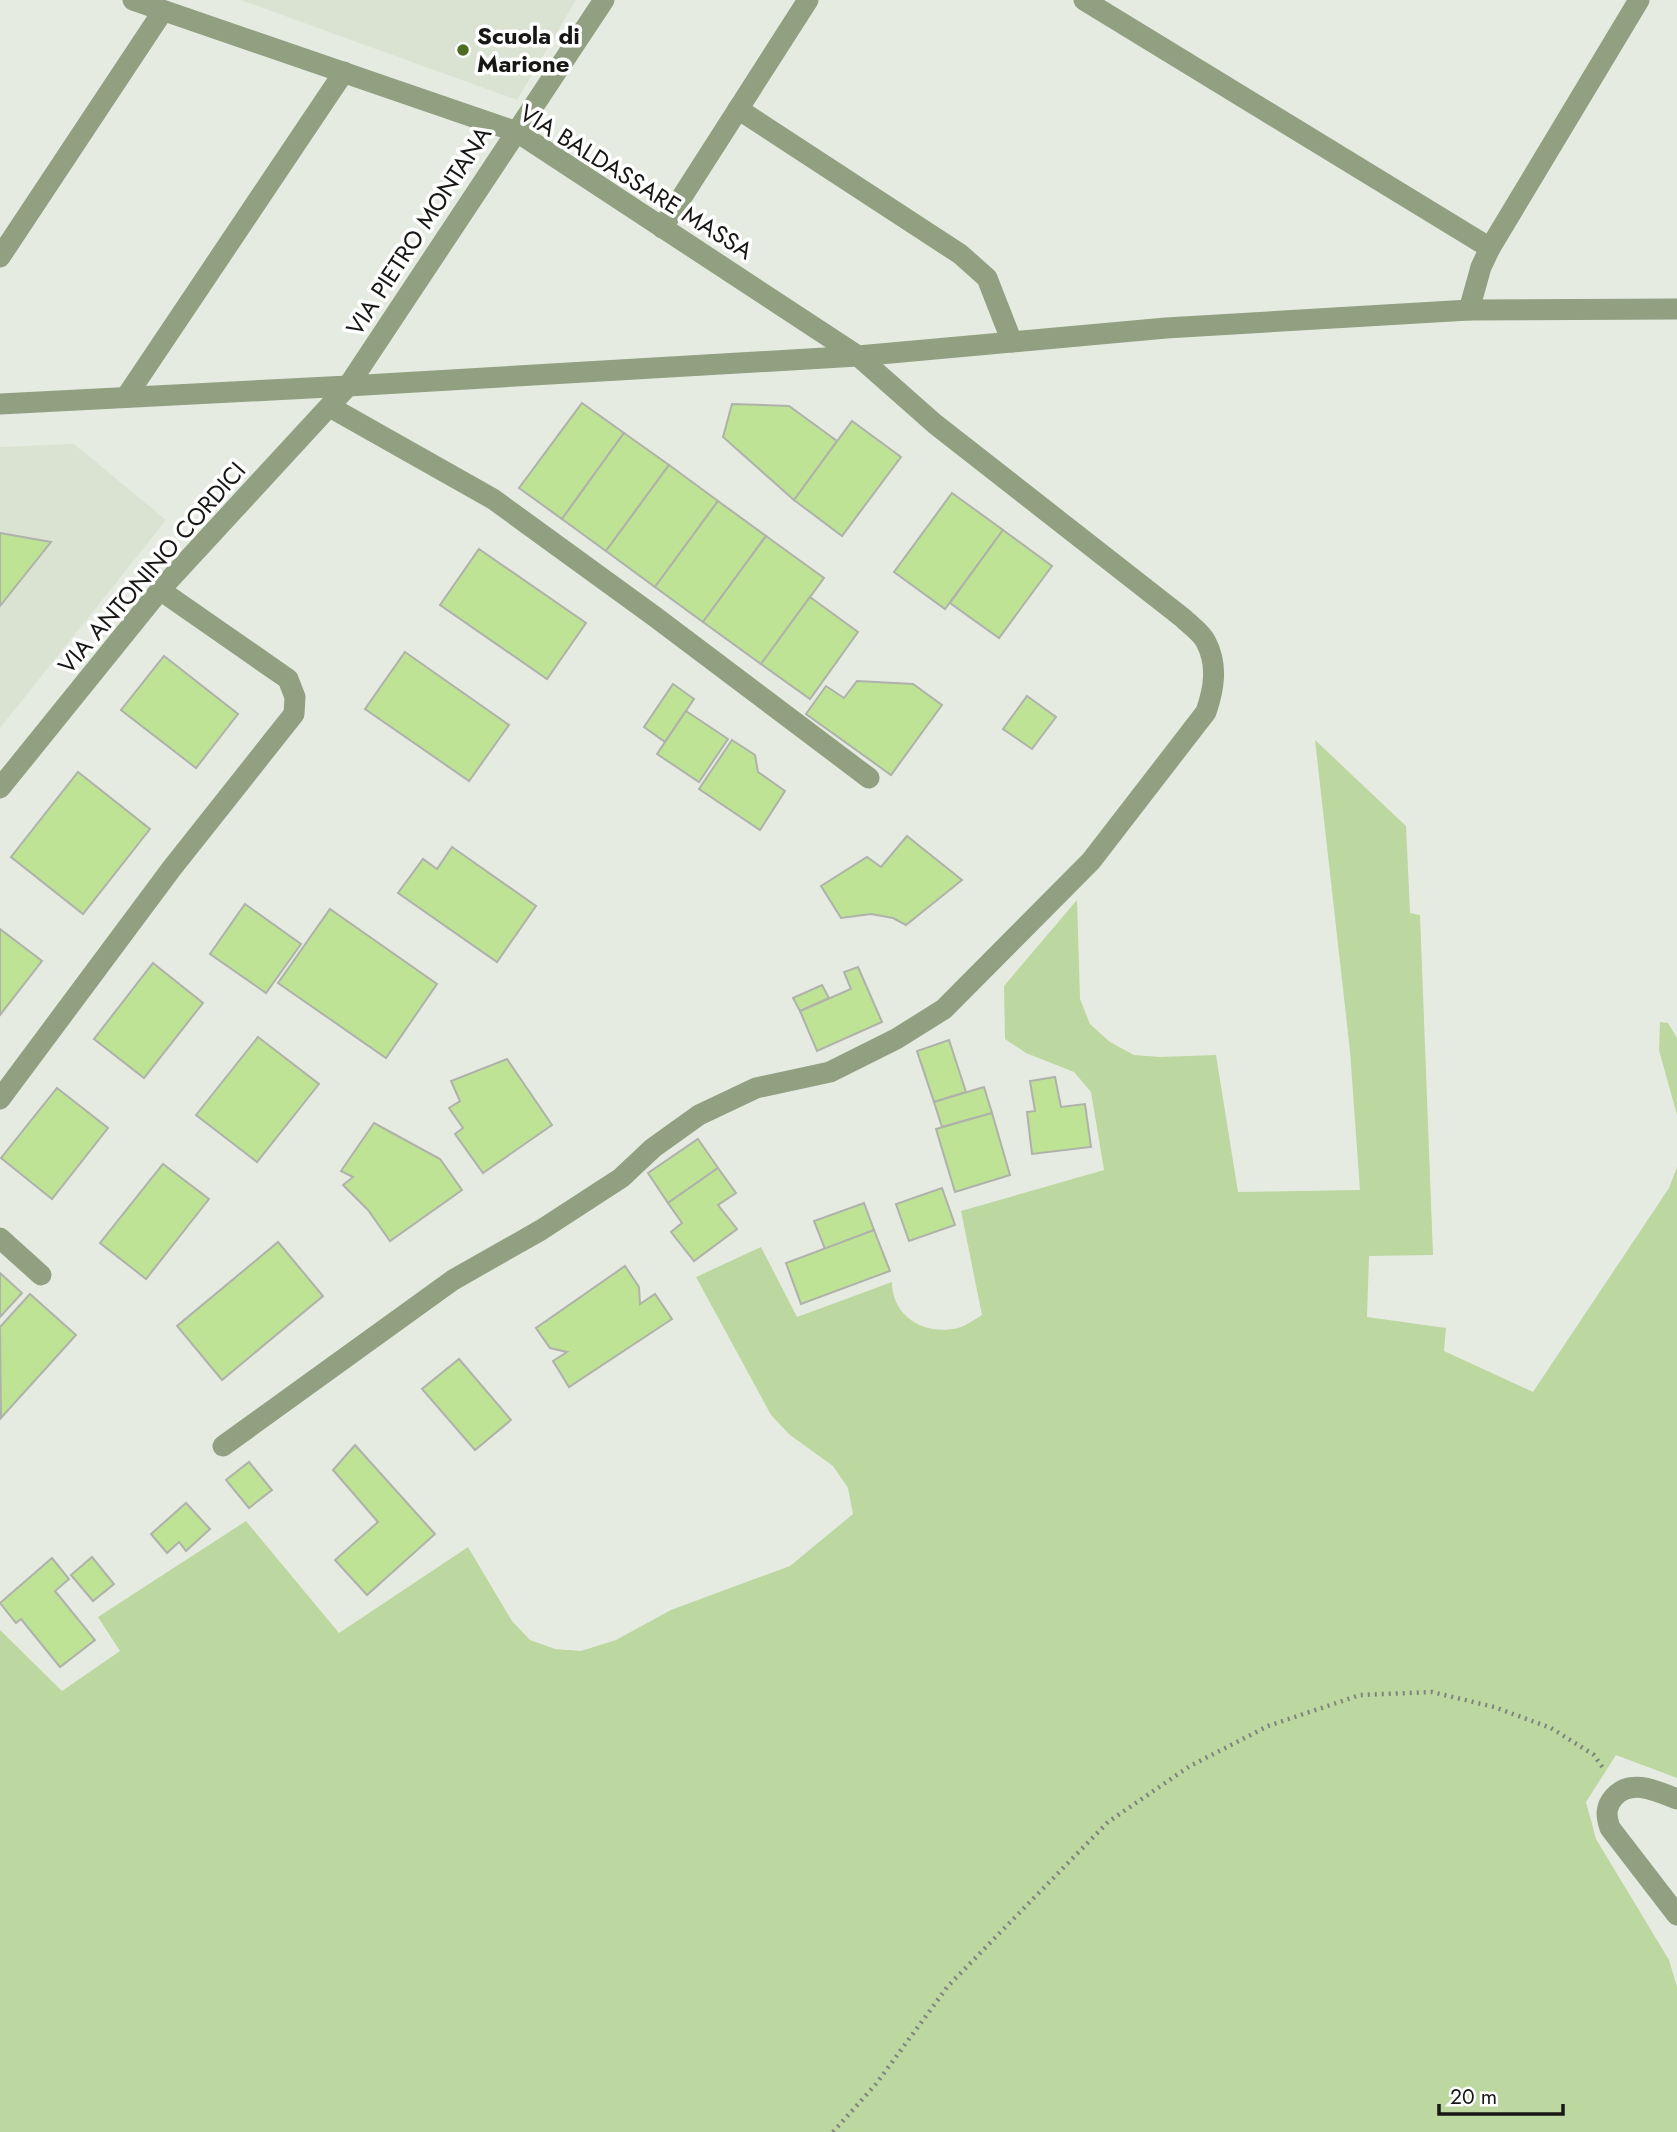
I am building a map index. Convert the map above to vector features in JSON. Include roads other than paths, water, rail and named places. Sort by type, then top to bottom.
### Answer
[{"type":"street","name":"VIA BALDASSARE MASSA","points":[[132,0],[517,132],[858,356],[935,424],[1183,618],[1206,640],[1213,662],[1214,688],[1206,712],[1091,860],[944,1009],[896,1039],[830,1072],[756,1088],[699,1115],[653,1148],[621,1178],[541,1230],[453,1280],[223,1446]]},
{"type":"street","name":"VIA PIETRO MONTANA","points":[[348,386],[604,0]]},
{"type":"street","points":[[662,228],[808,0]]},
{"type":"street","points":[[1084,0],[1490,248]]},
{"type":"street","points":[[1469,310],[1481,267],[1490,248],[1639,0]]},
{"type":"street","points":[[0,257],[163,10]]},
{"type":"street","points":[[126,397],[344,72]]},
{"type":"street","points":[[738,109],[960,254],[987,278],[1013,342]]},
{"type":"street","points":[[0,404],[858,356],[1166,328],[1469,310],[1677,309]]},
{"type":"street","name":"VIA ANTONINO CORDICI","points":[[0,788],[160,590],[348,386]]},
{"type":"street","points":[[330,407],[493,499],[665,624],[869,778]]},
{"type":"street","points":[[0,1099],[172,868],[294,714],[295,696],[288,679],[160,590]]},
{"type":"street","points":[[0,1238],[41,1275]]},
{"type":"street","points":[[1677,1799],[1647,1788],[1633,1787],[1619,1791],[1610,1802],[1606,1815],[1610,1828],[1677,1915]]},
{"type":"place","name":"Scuola di Marione","points":[[463,50]]}]
